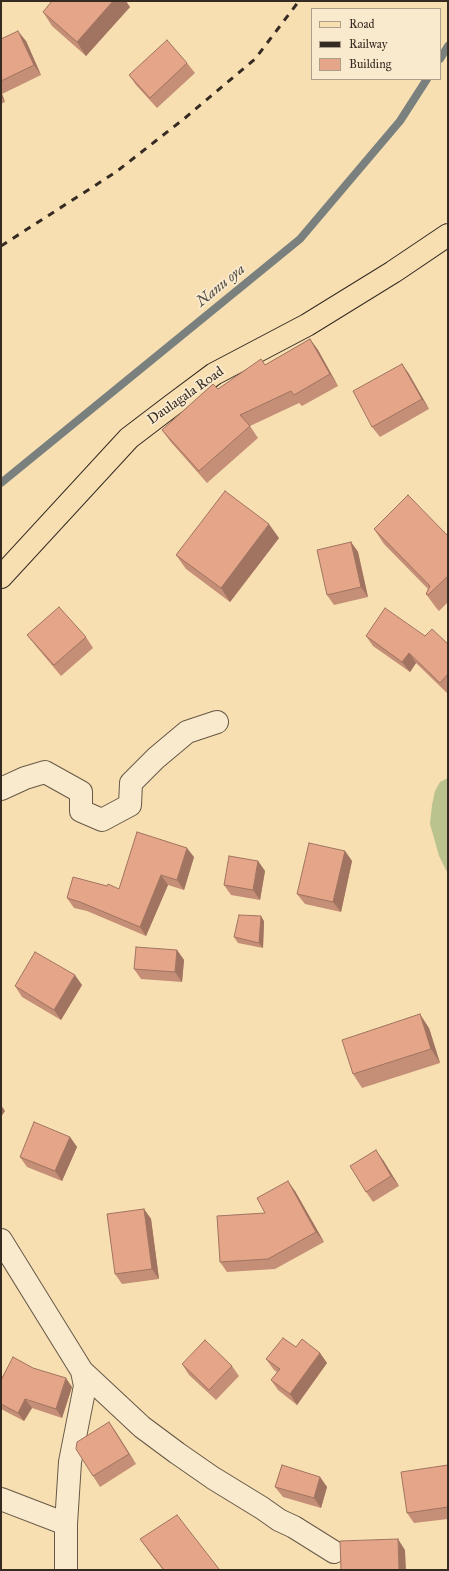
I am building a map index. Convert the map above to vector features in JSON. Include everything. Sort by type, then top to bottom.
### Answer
[{"type":"main road","name":"Daulagala Road","points":[[1,577],[130,438],[165,410],[214,374],[307,326],[393,272],[448,235]]},
{"type":"street","points":[[1,788],[45,772],[81,792],[81,811],[102,820],[130,805],[131,783],[156,758],[187,732],[217,722]]},
{"type":"street","points":[[1,1240],[82,1371],[142,1427],[183,1457],[278,1520],[294,1527],[334,1552]]},
{"type":"street","points":[[66,1570],[66,1524],[70,1462],[85,1386],[82,1371]]},
{"type":"street","points":[[1,1499],[66,1524]]},
{"type":"green space","points":[[448,778],[448,874],[439,856],[430,824],[435,791],[440,782]]},
{"type":"building","points":[[52,1],[113,1],[77,42],[43,12]]},
{"type":"building","points":[[18,31],[34,65],[1,81],[1,39]]},
{"type":"building","points":[[167,40],[187,63],[150,98],[129,75]]},
{"type":"building","points":[[310,339],[330,374],[294,395],[291,391],[240,415],[250,426],[199,471],[162,430],[213,384],[218,389],[261,359],[265,365]]},
{"type":"building","points":[[402,364],[422,399],[372,427],[353,391]]},
{"type":"building","points":[[225,491],[269,524],[221,588],[176,555]]},
{"type":"building","points":[[408,495],[448,536],[448,576],[428,595],[426,594],[430,586],[374,529]]},
{"type":"building","points":[[351,542],[361,587],[327,595],[317,550]]},
{"type":"building","points":[[59,607],[86,637],[54,665],[27,635]]},
{"type":"building","points":[[385,608],[425,636],[432,629],[448,644],[448,674],[440,683],[409,653],[402,662],[366,636]]},
{"type":"building","points":[[137,832],[187,848],[177,880],[161,875],[140,927],[67,898],[73,877],[107,886],[108,884],[119,889]]},
{"type":"building","points":[[309,843],[345,851],[333,902],[297,894]]},
{"type":"building","points":[[229,856],[258,861],[253,890],[224,885]]},
{"type":"building","points":[[239,915],[261,916],[259,943],[234,937]]},
{"type":"building","points":[[136,947],[177,950],[175,972],[134,969]]},
{"type":"building","points":[[35,952],[75,975],[54,1010],[15,986]]},
{"type":"building","points":[[420,1014],[431,1049],[353,1074],[342,1040]]},
{"type":"building","points":[[34,1122],[70,1137],[55,1171],[20,1157]]},
{"type":"building","points":[[376,1150],[391,1176],[366,1192],[350,1166]]},
{"type":"building","points":[[288,1181],[316,1232],[268,1259],[220,1262],[217,1216],[265,1213],[257,1198]]},
{"type":"building","points":[[144,1209],[152,1269],[115,1274],[107,1214]]},
{"type":"building","points":[[283,1338],[296,1347],[302,1339],[320,1353],[290,1394],[271,1380],[280,1369],[266,1359]]},
{"type":"building","points":[[205,1340],[232,1366],[209,1390],[182,1364]]},
{"type":"building","points":[[13,1357],[33,1368],[66,1378],[56,1409],[25,1399],[18,1413],[1,1404],[1,1380]]},
{"type":"building","points":[[109,1422],[129,1454],[93,1476],[76,1449],[77,1442]]},
{"type":"building","points":[[282,1465],[320,1477],[314,1498],[275,1487]]},
{"type":"building","points":[[448,1465],[448,1507],[407,1513],[401,1472]]},
{"type":"building","points":[[177,1515],[219,1569],[218,1570],[164,1570],[140,1539]]},
{"type":"building","points":[[398,1539],[399,1570],[341,1570],[340,1541]]},
{"type":"waterway","name":"Nanu oya","points":[[441,57],[448,46]]},
{"type":"waterway","name":"Nanu oya","points":[[1,483],[300,239],[400,121],[426,80]]},
{"type":"railway","points":[[1,246],[116,172],[185,118],[255,59],[299,1]]}]
